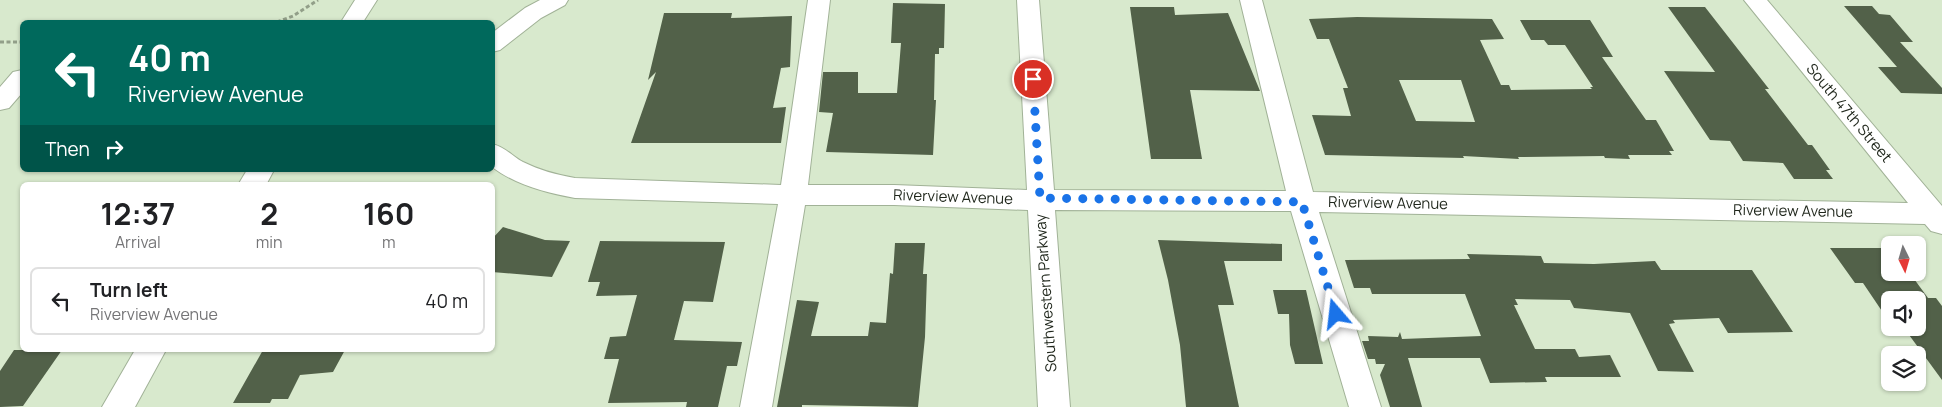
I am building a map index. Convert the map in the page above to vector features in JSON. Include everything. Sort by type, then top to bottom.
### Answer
[{"type":"street","points":[[353,20],[366,0]]},
{"type":"street","points":[[495,43],[533,13],[557,0]]},
{"type":"street","points":[[756,407],[793,195],[820,0]]},
{"type":"street","name":"Southwestern Parkway","points":[[1028,0],[1054,407]]},
{"type":"street","points":[[1251,0],[1302,202],[1365,407]]},
{"type":"street","name":"South 47th Street","points":[[1755,0],[1937,219]]},
{"type":"street","points":[[0,77],[20,77]]},
{"type":"street","points":[[0,102],[20,79]]},
{"type":"street","name":"Riverview Avenue","points":[[495,155],[512,168],[530,177],[575,188],[793,195],[894,195],[991,200],[1040,198],[1302,202],[1937,219]]},
{"type":"street","points":[[118,407],[150,352]]},
{"type":"path","points":[[282,20],[293,16],[318,0]]},
{"type":"path","points":[[0,42],[20,42]]},
{"type":"building","points":[[893,3],[945,4],[944,48],[939,48],[939,54],[935,54],[934,100],[936,100],[933,155],[826,152],[833,113],[819,112],[823,72],[858,72],[858,93],[897,93],[901,43],[891,43]]},
{"type":"building","points":[[1844,6],[1872,6],[1879,14],[1890,15],[1913,42],[1900,42],[1942,88],[1942,94],[1901,93],[1878,67],[1897,67]]},
{"type":"building","points":[[1130,7],[1174,7],[1175,15],[1228,13],[1260,91],[1190,90],[1202,159],[1151,159]]},
{"type":"building","points":[[1668,7],[1705,7],[1769,89],[1765,89],[1808,145],[1812,145],[1830,170],[1826,170],[1833,179],[1794,179],[1783,163],[1743,161],[1730,141],[1710,140],[1664,71],[1715,72]]},
{"type":"building","points":[[664,13],[732,13],[731,18],[792,16],[790,67],[781,68],[773,108],[786,107],[781,143],[631,143],[656,72],[648,80]]},
{"type":"building","points":[[1357,17],[1492,19],[1504,39],[1480,40],[1501,85],[1509,85],[1511,90],[1592,89],[1590,87],[1593,87],[1565,45],[1548,45],[1544,40],[1531,40],[1520,20],[1590,20],[1613,57],[1602,57],[1646,120],[1656,120],[1674,151],[1669,151],[1672,155],[1628,155],[1630,159],[1605,158],[1604,156],[1518,157],[1519,159],[1463,156],[1464,158],[1325,155],[1312,115],[1351,116],[1343,88],[1348,88],[1329,39],[1317,39],[1309,19]],"holes":[[[1399,80],[1461,80],[1475,122],[1416,121]]]},
{"type":"building","points":[[503,227],[545,240],[570,241],[552,277],[495,272],[495,236]]},
{"type":"building","points":[[1158,240],[1282,244],[1282,261],[1224,261],[1234,305],[1218,305],[1239,407],[1186,407],[1180,345],[1168,280]]},
{"type":"building","points":[[600,241],[725,242],[713,302],[684,301],[674,340],[742,342],[737,366],[727,366],[718,407],[686,407],[687,402],[608,403],[619,359],[604,359],[610,337],[626,336],[637,295],[596,296],[600,282],[588,282]]},
{"type":"building","points":[[895,243],[925,243],[923,274],[927,274],[925,337],[918,407],[802,405],[802,407],[777,407],[797,300],[819,302],[811,336],[868,336],[870,322],[886,323],[890,273],[893,274]]},
{"type":"building","points":[[1830,248],[1881,248],[1881,281],[1916,281],[1923,291],[1881,291],[1881,310],[1863,283],[1855,283]]},
{"type":"building","points":[[1467,254],[1541,256],[1544,263],[1594,264],[1655,261],[1661,270],[1752,270],[1793,332],[1728,333],[1719,318],[1673,320],[1675,323],[1669,324],[1694,372],[1658,371],[1630,313],[1574,308],[1570,300],[1515,299],[1518,305],[1514,305],[1535,349],[1575,349],[1579,357],[1610,355],[1621,377],[1545,377],[1547,382],[1490,383],[1480,358],[1408,358],[1422,407],[1390,407],[1380,375],[1385,364],[1376,364],[1375,359],[1368,359],[1362,341],[1369,341],[1368,336],[1398,337],[1400,332],[1402,339],[1481,336],[1465,294],[1372,294],[1370,288],[1354,288],[1345,260],[1470,259]]},
{"type":"building","points":[[1273,290],[1306,290],[1323,364],[1295,364],[1290,345],[1289,314],[1278,314]]},
{"type":"building","points":[[1926,295],[1928,298],[1936,298],[1942,306],[1942,380],[1926,358],[1926,346],[1917,346],[1910,336],[1926,336]]},
{"type":"building","points":[[14,350],[20,350],[20,352],[61,352],[23,406],[0,407],[0,371]]},
{"type":"building","points":[[262,352],[344,352],[333,372],[300,375],[288,399],[272,399],[270,403],[233,403]]},
{"type":"route","points":[[1033,79],[1040,198],[1302,202],[1336,314]]}]
